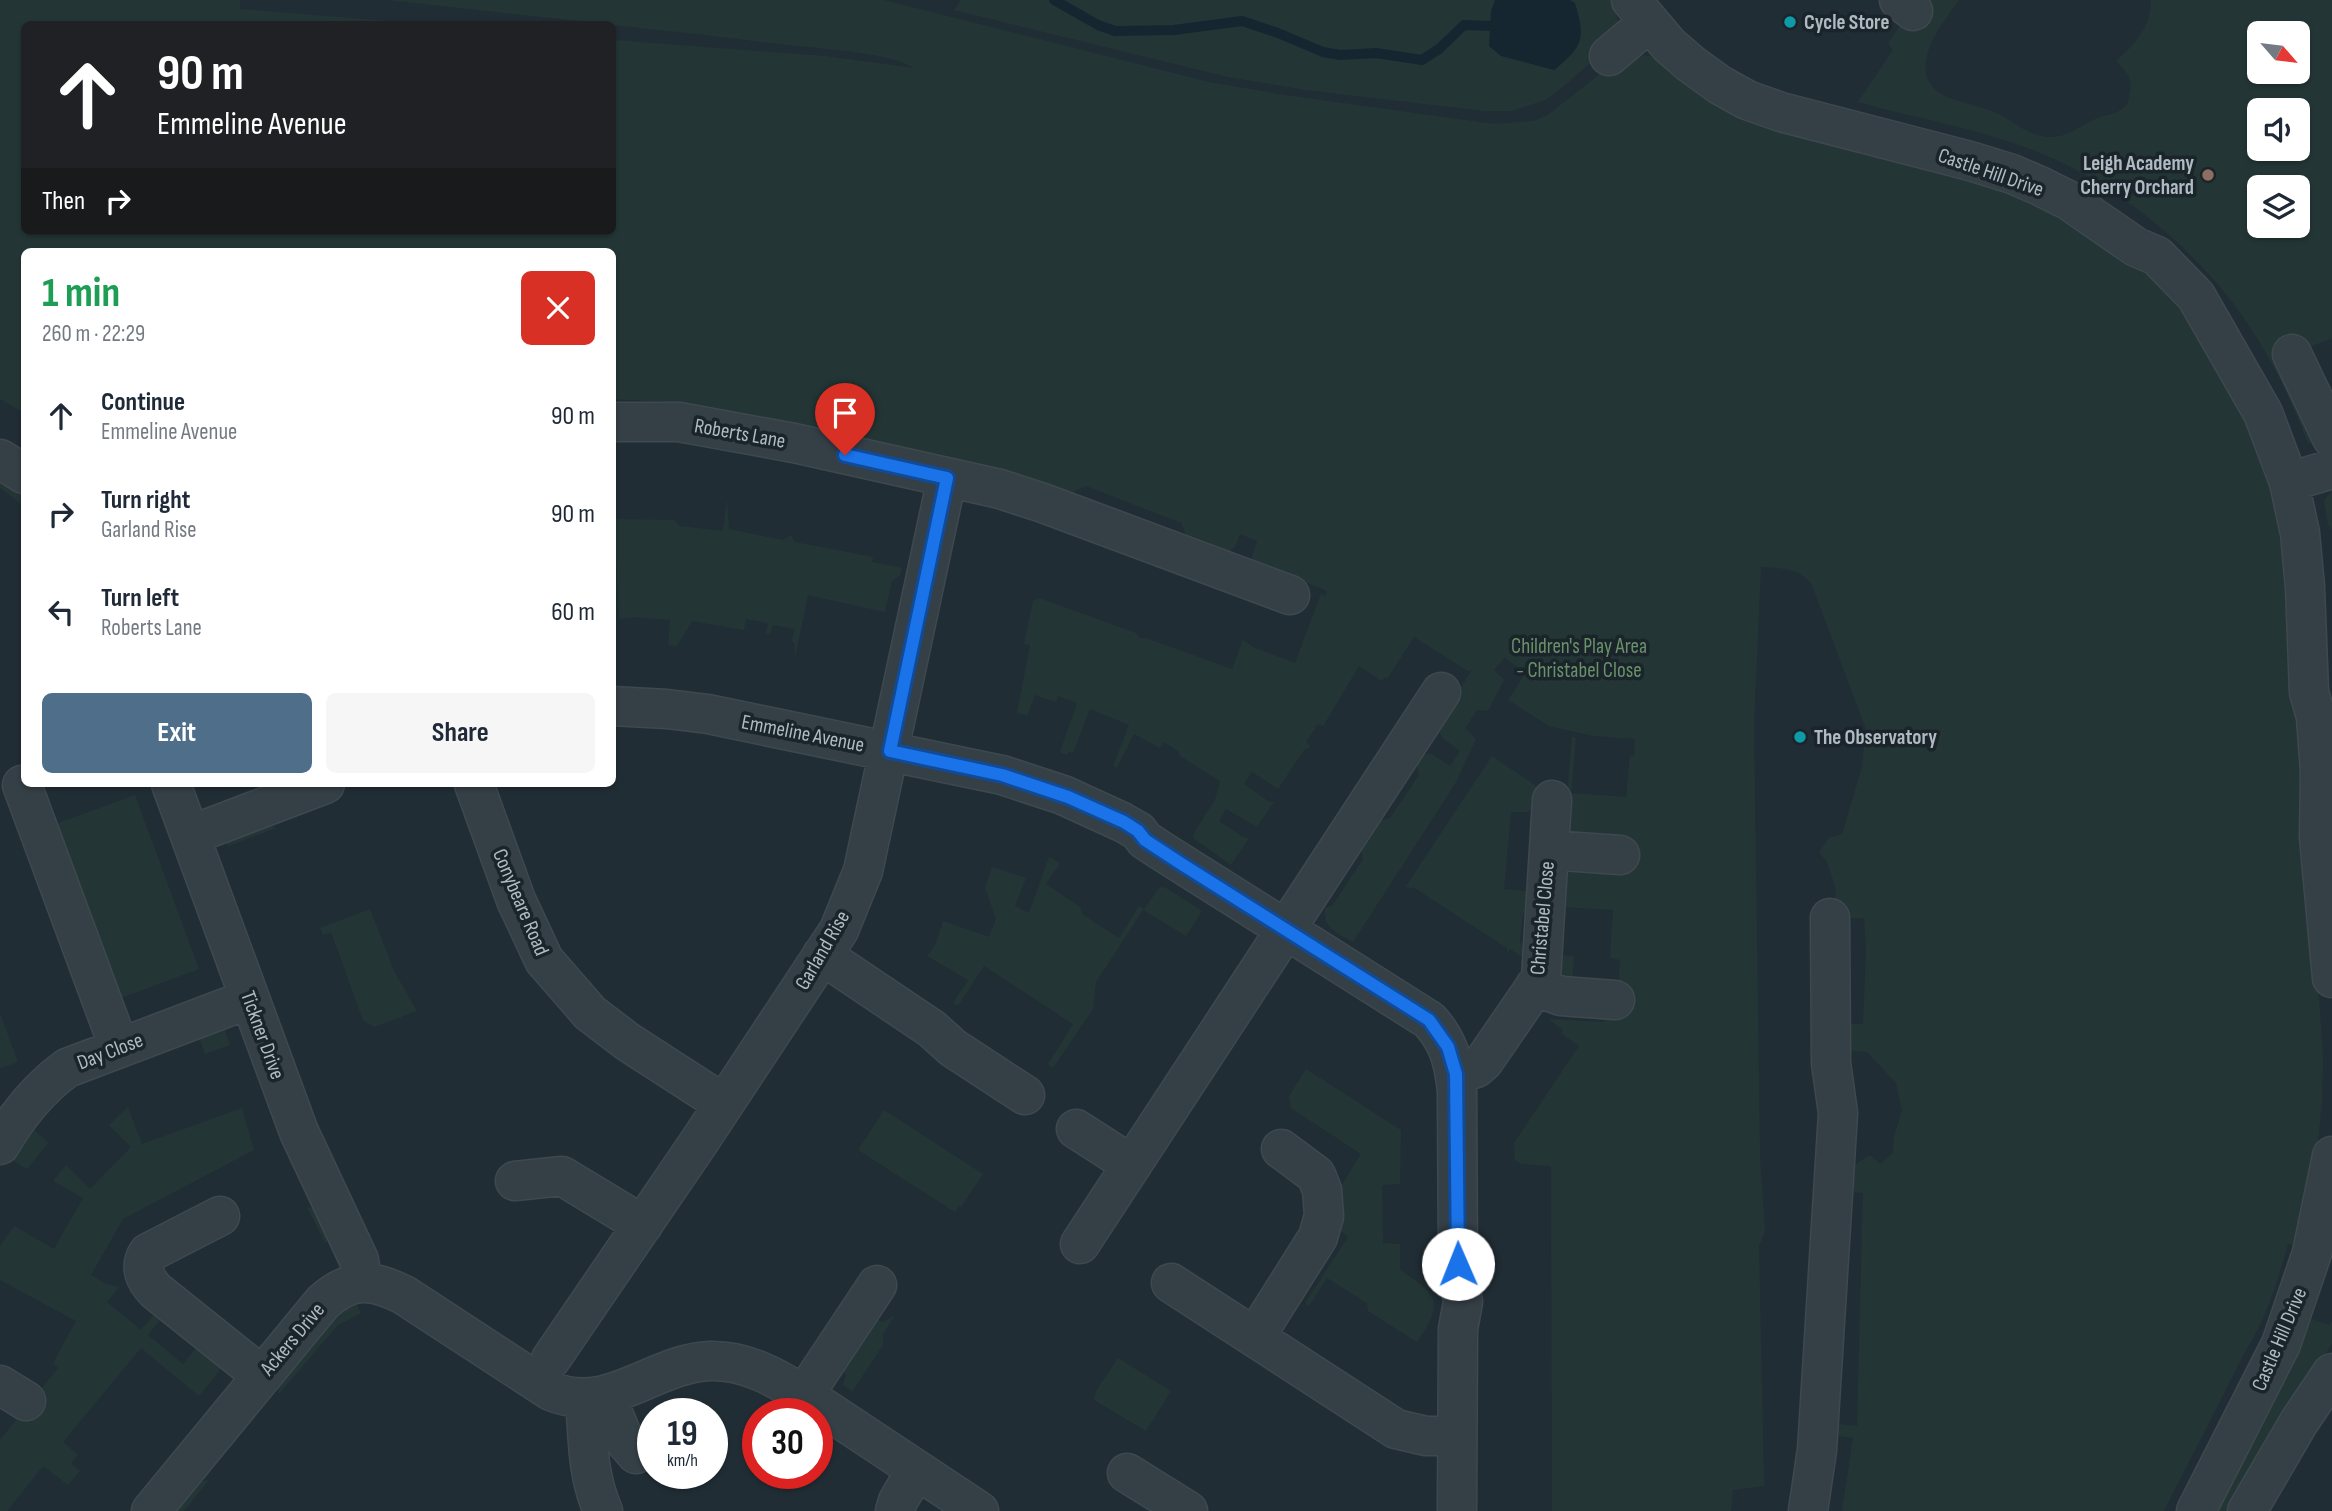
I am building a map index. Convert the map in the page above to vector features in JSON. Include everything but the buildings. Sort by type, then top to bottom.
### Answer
[{"type":"street","points":[[1609,56],[1640,12]]},
{"type":"street","name":"Castle Hill Drive","points":[[1640,12],[1691,64],[1747,100],[1781,112],[2012,174],[2068,200],[2136,247],[2157,256],[2196,296],[2263,413],[2289,482],[2300,533],[2319,587],[2309,692],[2316,717],[2320,772],[2319,837],[2329,909],[2332,978]]},
{"type":"street","points":[[2292,354],[2332,438]]},
{"type":"street","name":"Roberts Lane","points":[[616,422],[679,422],[794,443],[1000,489],[1290,594]]},
{"type":"street","points":[[0,459],[21,472]]},
{"type":"street","points":[[2289,482],[2332,469]]},
{"type":"street","name":"Garland Rise","points":[[551,1359],[839,930],[863,872],[947,478]]},
{"type":"street","points":[[1080,1244],[1441,692]]},
{"type":"street","name":"Emmeline Avenue","points":[[616,706],[690,711],[890,751],[982,770],[1068,797],[1138,831],[1152,845],[1429,1020],[1448,1047],[1456,1074],[1458,1268],[1463,1302],[1458,1329],[1457,1511]]},
{"type":"street","points":[[15,787],[119,1047]]},
{"type":"street","name":"Tickner Drive","points":[[172,787],[309,1157],[359,1260],[362,1282]]},
{"type":"street","points":[[191,835],[317,787]]},
{"type":"street","name":"Conybeare Road","points":[[475,787],[516,900],[544,960],[582,1005],[605,1025],[724,1104]]},
{"type":"street","name":"Christabel Close","points":[[1456,1074],[1480,1066],[1541,978],[1552,800]]},
{"type":"street","name":"Christabel Close","points":[[1549,850],[1620,855]]},
{"type":"street","points":[[1808,1511],[1817,1450],[1838,1113],[1831,1063],[1830,918]]},
{"type":"street","points":[[822,955],[932,1029],[953,1048],[1025,1095]]},
{"type":"street","name":"Christabel Close","points":[[1535,986],[1561,996],[1615,1000]]},
{"type":"street","name":"Day Close","points":[[0,1145],[27,1104],[51,1079],[75,1064],[249,999]]},
{"type":"street","points":[[1076,1129],[1132,1165]]},
{"type":"street","points":[[1255,1337],[1318,1237],[1324,1216],[1322,1191],[1316,1175],[1281,1149]]},
{"type":"street","name":"Castle Hill Drive","points":[[2196,1511],[2285,1332],[2312,1253],[2332,1156]]},
{"type":"street","points":[[515,1181],[562,1176],[643,1225]]},
{"type":"street","points":[[219,1216],[148,1253],[144,1262],[145,1274],[156,1291],[261,1375]]},
{"type":"street","points":[[362,1282],[389,1288],[404,1295],[551,1391],[567,1397],[596,1397],[677,1367],[710,1361],[737,1363],[752,1368],[778,1379],[804,1395],[979,1511]]},
{"type":"street","name":"Ackers Drive","points":[[151,1511],[323,1302],[349,1284],[362,1282]]},
{"type":"street","points":[[1171,1283],[1396,1429],[1426,1436],[1457,1435]]},
{"type":"street","points":[[804,1395],[877,1285]]},
{"type":"street","points":[[2247,1511],[2299,1422],[2332,1373]]},
{"type":"street","points":[[596,1397],[636,1454]]},
{"type":"street","points":[[596,1397],[590,1466],[594,1488],[603,1511]]},
{"type":"street","points":[[895,1511],[916,1470]]},
{"type":"street","points":[[1127,1473],[1188,1511]]},
{"type":"green space","name":"Children's Play Area - Christabel Close","points":[[0,0],[240,0],[240,9],[389,21],[21,21],[21,235],[616,235],[616,40],[825,56],[913,68],[890,58],[854,52],[616,25],[616,21],[576,21],[387,0],[884,0],[1209,82],[1494,124],[1534,121],[1549,114],[1614,63],[1635,55],[1651,56],[1689,84],[2026,196],[2156,266],[2242,405],[2278,503],[2312,774],[2299,801],[2320,1010],[2322,1103],[2314,1178],[2299,1246],[2288,1244],[2276,1285],[2260,1324],[2164,1511],[1842,1511],[1853,1438],[1826,1434],[1828,1423],[1857,1426],[1863,1193],[1843,1191],[1849,1174],[1858,1162],[1870,1155],[1880,1164],[1893,1153],[1894,1136],[1902,1111],[1896,1083],[1867,1052],[1840,1050],[1838,1024],[1863,1024],[1866,952],[1864,918],[1833,918],[1836,889],[1827,862],[1819,852],[1829,838],[1842,834],[1862,767],[1866,729],[1812,585],[1796,572],[1761,567],[1754,723],[1760,1158],[1765,1232],[1759,1246],[1764,1486],[1733,1490],[1731,1511],[1552,1511],[1551,1166],[1521,1164],[1515,1160],[1514,1143],[1579,1046],[1548,1019],[1603,1022],[1617,1012],[1620,960],[1610,958],[1613,910],[1562,907],[1559,955],[1574,956],[1572,983],[1558,971],[1572,736],[1576,738],[1571,793],[1626,797],[1630,756],[1634,756],[1635,739],[1593,736],[1549,726],[1508,700],[1525,674],[1505,657],[1494,670],[1504,680],[1488,711],[1477,710],[1465,728],[1476,739],[1455,784],[1353,942],[1329,925],[1325,908],[1333,905],[1363,859],[1360,844],[1374,822],[1390,818],[1419,775],[1416,758],[1420,753],[1432,754],[1450,766],[1460,751],[1447,742],[1438,727],[1439,721],[1472,670],[1468,671],[1414,637],[1387,679],[1384,677],[1382,681],[1359,666],[1323,726],[1318,724],[1306,742],[1309,748],[1304,750],[1278,789],[1252,772],[1244,784],[1268,801],[1274,802],[1257,827],[1226,809],[1219,821],[1249,838],[1231,865],[1193,838],[1215,800],[1220,781],[1180,756],[1179,752],[1164,742],[1160,748],[1134,734],[1117,768],[1113,766],[1129,725],[1090,709],[1073,753],[1069,752],[1067,755],[1060,752],[1077,703],[1058,696],[1056,702],[1035,695],[1027,716],[1017,713],[1030,645],[1024,644],[1033,601],[1039,598],[1136,633],[1140,638],[1232,669],[1243,640],[1253,647],[1295,663],[1321,594],[1325,596],[1327,591],[1251,560],[1257,541],[1240,534],[1233,549],[1217,553],[1219,547],[1192,536],[1189,542],[1181,523],[1086,486],[1064,496],[705,417],[695,404],[616,399],[616,248],[21,248],[21,411],[0,399]]},
{"type":"green space","points":[[961,0],[1611,0],[1618,28],[1609,46],[1545,100],[1512,111],[1484,111],[1306,90],[1228,77],[954,10]]},
{"type":"green space","name":"Leigh Academy Cherry Orchard","points":[[1922,0],[1959,0],[1930,46],[1926,67],[1930,83],[1945,96],[1996,113],[2034,134],[2055,137],[2067,134],[2127,105],[2129,76],[2116,61],[2141,34],[2151,9],[2151,0],[2332,0],[2332,338],[2310,347],[2318,447],[2308,443],[2268,356],[2231,300],[2181,246],[2153,221],[2091,179],[2027,148],[1964,128],[1858,102],[1893,50],[1888,43]]},
{"type":"green space","points":[[0,479],[21,489],[21,504],[0,488]]},
{"type":"green space","points":[[2332,491],[2332,529],[2328,525],[2324,500]]},
{"type":"green space","points":[[727,498],[729,529],[783,540],[791,535],[795,542],[873,557],[872,562],[902,568],[900,575],[892,581],[885,612],[808,595],[795,658],[792,642],[794,629],[773,625],[770,634],[766,634],[768,623],[746,619],[744,630],[692,621],[677,646],[668,645],[670,620],[634,617],[619,619],[616,519],[674,520],[680,526],[723,531]]},
{"type":"green space","points":[[1492,756],[1536,786],[1531,810],[1511,812],[1504,889],[1533,892],[1533,907],[1523,914],[1520,942],[1531,957],[1529,962],[1510,949],[1507,953],[1507,948],[1413,887],[1410,889],[1406,886]]},
{"type":"green space","points":[[135,795],[199,969],[118,999],[53,825]]},
{"type":"green space","points":[[262,822],[276,828],[228,846],[224,836]]},
{"type":"green space","points":[[1049,857],[1060,863],[1046,884],[1080,907],[1083,915],[1119,938],[1139,906],[1144,909],[1160,887],[1166,888],[1202,911],[1186,936],[1143,910],[1096,982],[1093,1009],[1053,1068],[1048,1064],[1073,1024],[984,966],[958,1006],[953,1003],[968,980],[927,956],[935,946],[943,921],[989,937],[996,919],[985,888],[992,867],[1026,878],[1015,906],[1029,913]]},
{"type":"green space","points":[[370,909],[395,973],[417,1011],[374,1027],[363,1020],[331,932],[323,935],[320,928]]},
{"type":"green space","points":[[0,1013],[18,1062],[0,1068]]},
{"type":"green space","points":[[221,1020],[230,1045],[205,1054],[196,1029]]},
{"type":"green space","points":[[1306,1069],[1401,1130],[1400,1184],[1382,1185],[1383,1243],[1400,1244],[1400,1270],[1423,1286],[1433,1300],[1432,1317],[1417,1342],[1368,1311],[1367,1303],[1327,1278],[1309,1306],[1305,1303],[1348,1237],[1338,1228],[1340,1188],[1361,1154],[1291,1108],[1289,1096]]},
{"type":"green space","points":[[128,1107],[142,1144],[242,1108],[254,1150],[123,1219],[91,1275],[106,1284],[119,1287],[107,1302],[141,1330],[157,1311],[163,1316],[148,1335],[183,1364],[198,1346],[227,1361],[199,1396],[141,1348],[63,1442],[78,1455],[71,1463],[80,1471],[68,1485],[43,1466],[7,1511],[0,1511],[0,1440],[58,1368],[53,1363],[76,1321],[0,1280],[0,1246],[14,1226],[54,1249],[83,1198],[53,1181],[66,1165],[90,1189],[131,1147],[109,1125]]},
{"type":"green space","points":[[884,1110],[983,1174],[955,1212],[858,1150]]},
{"type":"green space","points":[[27,1123],[48,1143],[27,1169],[7,1157]]},
{"type":"green space","points":[[307,1207],[321,1210],[335,1238],[325,1243]]},
{"type":"green space","points":[[356,1303],[361,1313],[338,1325],[279,1394],[277,1380],[334,1313]]},
{"type":"green space","points":[[895,1315],[883,1334],[883,1345],[852,1392],[843,1385],[846,1375],[840,1367],[871,1317],[883,1322]]},
{"type":"green space","points":[[2308,1318],[2329,1325],[2332,1322],[2332,1344],[2266,1445],[2229,1511],[2215,1511]]},
{"type":"green space","points":[[1118,1358],[1171,1391],[1146,1431],[1094,1400],[1096,1391]]},
{"type":"green space","points":[[209,1480],[184,1511],[169,1511],[193,1482]]},
{"type":"water","points":[[1495,0],[1570,0],[1575,3],[1580,41],[1554,70],[1501,56],[1489,46],[1491,11]]},
{"type":"waterway","points":[[1054,0],[1098,25],[1115,31],[1174,30],[1242,21],[1323,52],[1340,55],[1376,53],[1422,60],[1439,49],[1464,25],[1502,24]]},
{"type":"place","name":"Cycle Store","points":[[1790,22]]},
{"type":"place","name":"Leigh Academy Cherry Orchard","points":[[2208,175]]},
{"type":"place","name":"The Observatory","points":[[1800,737]]},
{"type":"route","points":[[845,455],[947,478],[890,751],[1017,780],[1068,797],[1122,822],[1180,863],[1429,1020],[1448,1047],[1456,1074],[1458,1264]]}]
